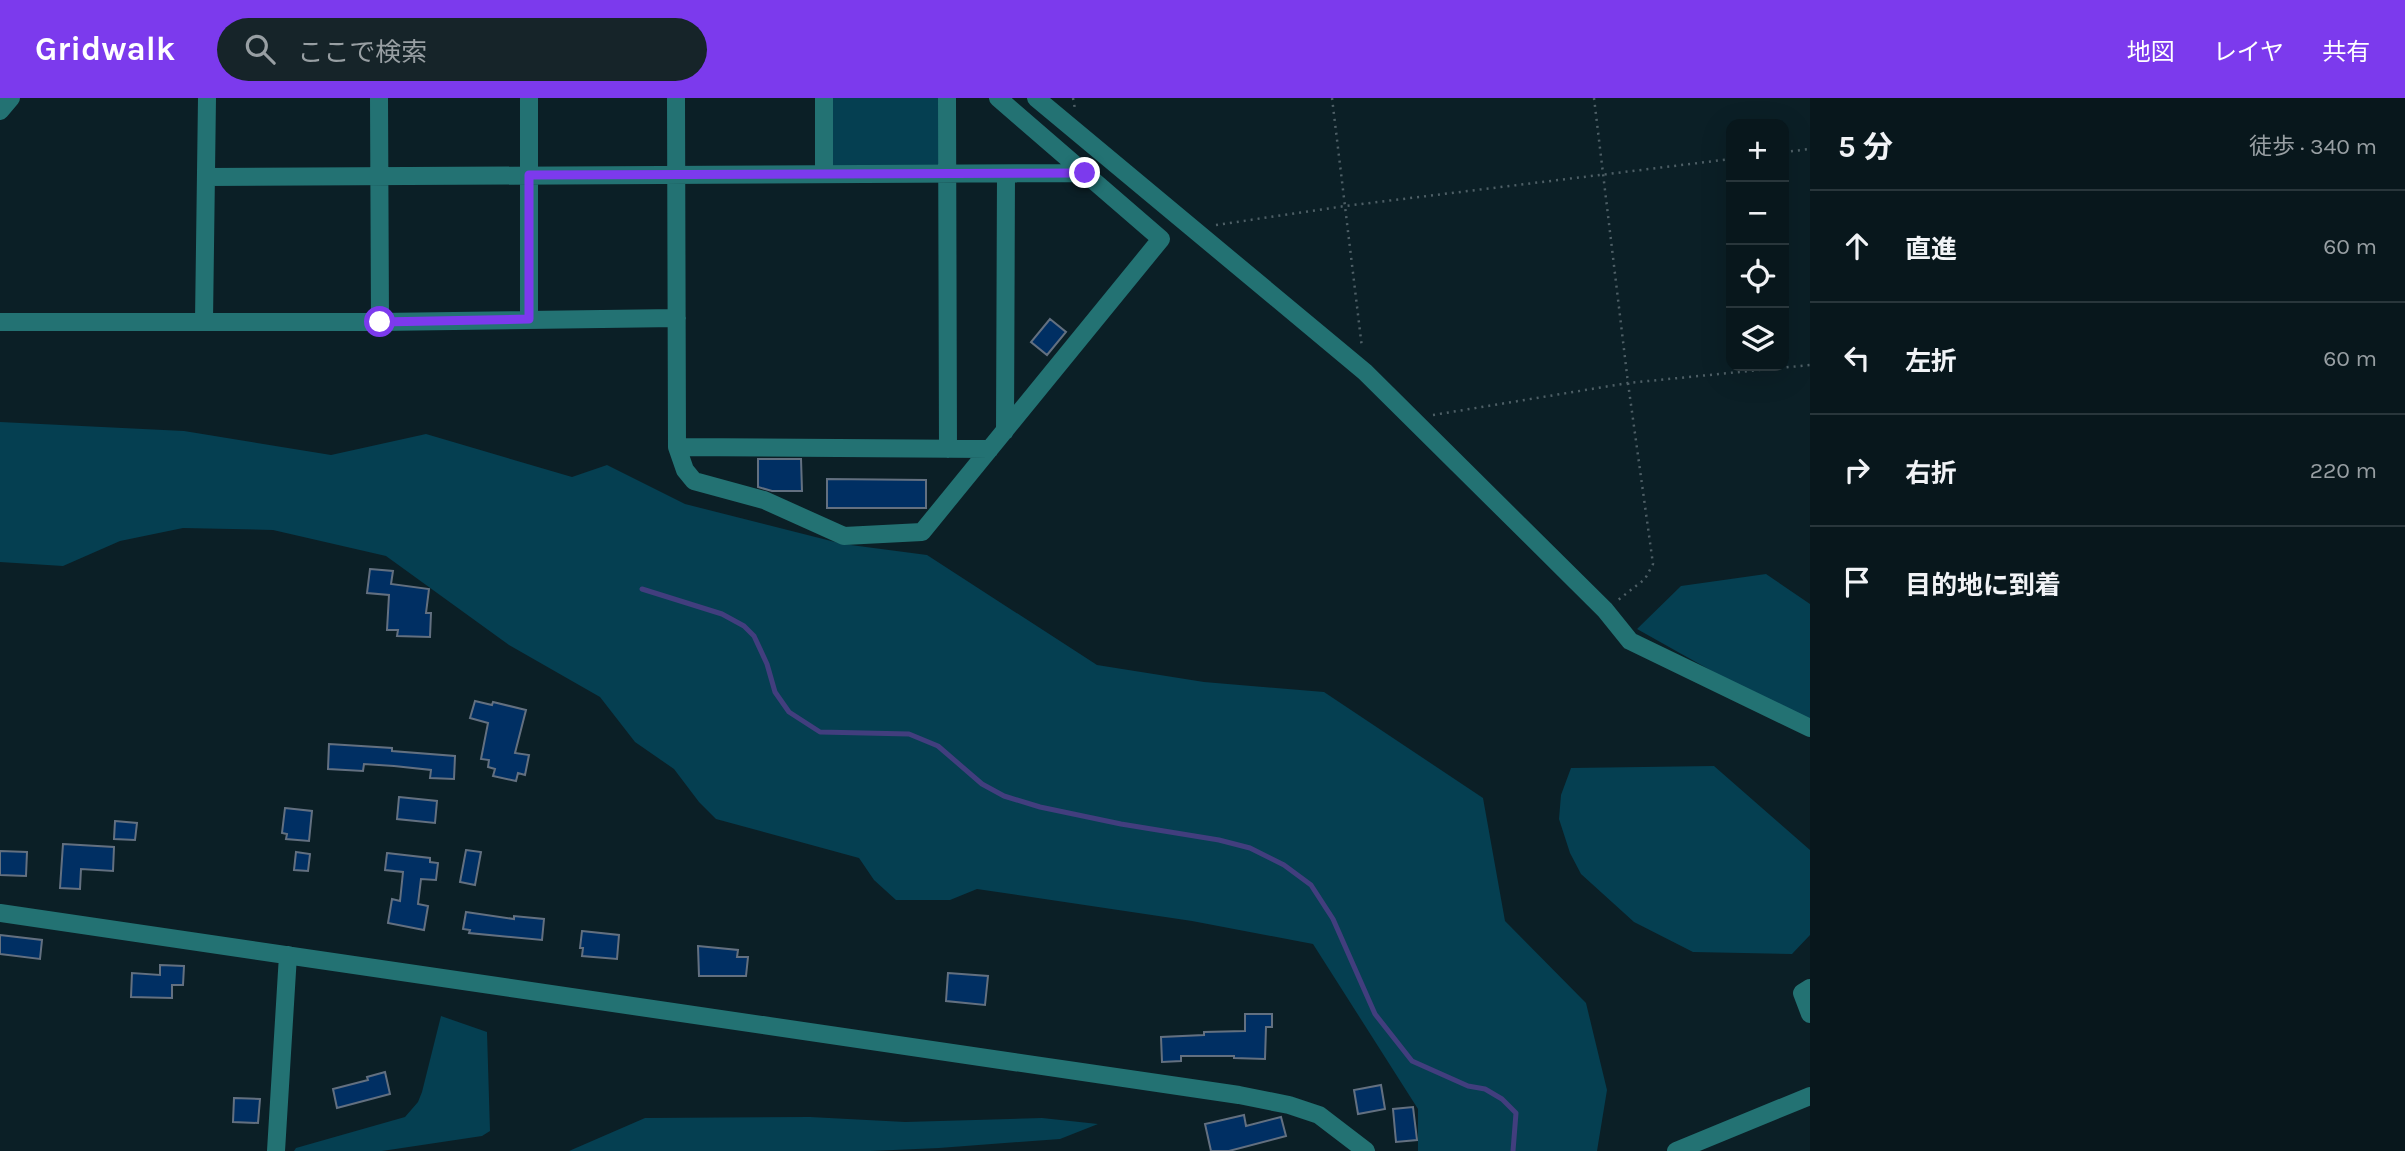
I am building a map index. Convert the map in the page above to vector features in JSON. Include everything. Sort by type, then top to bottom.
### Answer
[{"type":"street","points":[[0,111],[11,98]]},
{"type":"street","points":[[204,321],[207,98]]},
{"type":"street","points":[[379,98],[380,322]]},
{"type":"street","points":[[528,98],[529,319]]},
{"type":"street","points":[[676,98],[677,447],[685,470],[694,481],[764,500],[844,536],[922,533],[1161,240],[998,98]]},
{"type":"street","points":[[824,98],[824,174]]},
{"type":"street","points":[[947,98],[948,449]]},
{"type":"street","points":[[1036,98],[1365,372],[1605,610],[1630,641],[1810,728]]},
{"type":"street","points":[[206,177],[1085,173]]},
{"type":"street","points":[[1005,431],[1006,174]]},
{"type":"street","points":[[0,322],[380,322],[677,318]]},
{"type":"street","points":[[677,447],[990,450]]},
{"type":"street","points":[[0,913],[1239,1095],[1289,1105],[1319,1115],[1366,1151]]},
{"type":"street","points":[[276,1151],[288,955]]},
{"type":"street","points":[[1810,988],[1802,993],[1810,1014]]},
{"type":"street","points":[[1676,1151],[1810,1096]]},
{"type":"street","points":[[1342,1151],[1343,1132]]},
{"type":"path","points":[[1332,98],[1365,372]]},
{"type":"path","points":[[1594,98],[1653,564],[1645,579],[1605,610]]},
{"type":"path","points":[[1789,151],[1810,149]]},
{"type":"path","points":[[1192,228],[1345,206],[1726,160]]},
{"type":"path","points":[[1412,418],[1628,383],[1810,366]]},
{"type":"shaded area","points":[[833,98],[941,98],[940,168],[832,166]]},
{"type":"shaded area","points":[[0,422],[184,431],[331,455],[426,434],[572,477],[607,465],[685,504],[843,544],[927,555],[1097,665],[1204,682],[1324,692],[1483,798],[1505,921],[1586,1003],[1607,1090],[1597,1151],[1418,1151],[1418,1109],[1313,944],[1192,921],[977,889],[950,900],[896,900],[874,880],[859,858],[716,819],[674,769],[635,742],[600,697],[509,645],[386,556],[273,530],[183,528],[120,541],[63,566],[0,562]]},
{"type":"shaded area","points":[[1766,574],[1810,604],[1810,726],[1637,629],[1681,586]]},
{"type":"shaded area","points":[[1714,766],[1810,850],[1810,935],[1792,954],[1693,952],[1634,922],[1581,874],[1570,853],[1559,819],[1561,795],[1571,768]]},
{"type":"shaded area","points":[[441,1016],[487,1032],[490,1131],[482,1136],[382,1151],[294,1151],[296,1148],[405,1117],[418,1102],[422,1092]]},
{"type":"shaded area","points":[[810,1117],[905,1122],[1042,1118],[1098,1124],[1060,1139],[939,1148],[871,1151],[569,1151],[645,1118]]},
{"type":"building","points":[[1050,319],[1066,332],[1047,355],[1031,342]]},
{"type":"building","points":[[758,459],[801,459],[802,491],[772,491],[758,487]]},
{"type":"building","points":[[827,479],[926,480],[926,508],[827,508]]},
{"type":"building","points":[[370,569],[393,571],[391,584],[429,589],[426,613],[431,613],[430,637],[397,636],[398,630],[387,630],[389,595],[367,593]]},
{"type":"building","points":[[475,701],[492,705],[493,702],[526,710],[515,753],[529,755],[525,775],[518,773],[516,781],[493,776],[495,769],[488,767],[489,760],[481,759],[488,723],[470,718]]},
{"type":"building","points":[[329,744],[455,756],[454,779],[430,778],[431,770],[394,766],[364,764],[363,771],[328,769]]},
{"type":"building","points":[[399,797],[437,801],[435,823],[397,819]]},
{"type":"building","points":[[285,808],[312,811],[309,841],[286,839],[287,834],[282,833]]},
{"type":"building","points":[[115,821],[137,823],[135,840],[114,839]]},
{"type":"building","points":[[63,844],[114,847],[113,871],[81,869],[80,889],[60,888]]},
{"type":"building","points":[[466,850],[481,852],[475,885],[460,882]]},
{"type":"building","points":[[0,851],[27,852],[26,876],[0,875]]},
{"type":"building","points":[[296,852],[310,854],[308,871],[294,870]]},
{"type":"building","points":[[387,853],[430,858],[430,862],[438,863],[436,880],[421,879],[418,904],[428,906],[424,930],[388,923],[392,899],[400,901],[403,872],[385,870]]},
{"type":"building","points":[[466,912],[514,919],[514,916],[544,919],[542,940],[469,933],[470,930],[463,929]]},
{"type":"building","points":[[582,931],[619,935],[617,959],[582,956]]},
{"type":"building","points":[[0,935],[42,940],[40,959],[0,954]]},
{"type":"building","points":[[698,946],[738,950],[737,957],[748,957],[746,976],[699,976]]},
{"type":"building","points":[[160,965],[184,966],[183,985],[172,985],[172,998],[131,997],[132,973],[160,975]]},
{"type":"building","points":[[948,973],[988,976],[985,1005],[946,1001]]},
{"type":"building","points":[[1245,1014],[1272,1014],[1272,1027],[1266,1027],[1265,1059],[1181,1056],[1181,1061],[1162,1062],[1161,1037],[1245,1031]]},
{"type":"building","points":[[385,1072],[390,1094],[337,1108],[333,1089],[368,1080],[367,1077]]},
{"type":"building","points":[[1381,1085],[1385,1109],[1358,1114],[1354,1090]]},
{"type":"building","points":[[234,1098],[260,1099],[258,1123],[233,1122]]},
{"type":"building","points":[[1413,1107],[1417,1140],[1396,1142],[1393,1109]]},
{"type":"building","points":[[1244,1115],[1246,1126],[1281,1117],[1286,1136],[1229,1151],[1211,1151],[1205,1124]]},
{"type":"waterway","points":[[642,589],[722,614],[744,626],[754,636],[767,664],[775,692],[789,712],[820,732],[909,734],[938,746],[982,784],[1004,796],[1040,807],[1121,824],[1219,840],[1250,848],[1284,865],[1311,885],[1333,919],[1375,1014],[1412,1061],[1468,1086],[1485,1089],[1502,1099],[1516,1113],[1513,1151]]},
{"type":"route","points":[[380,322],[529,319],[529,175],[1085,173]]}]
